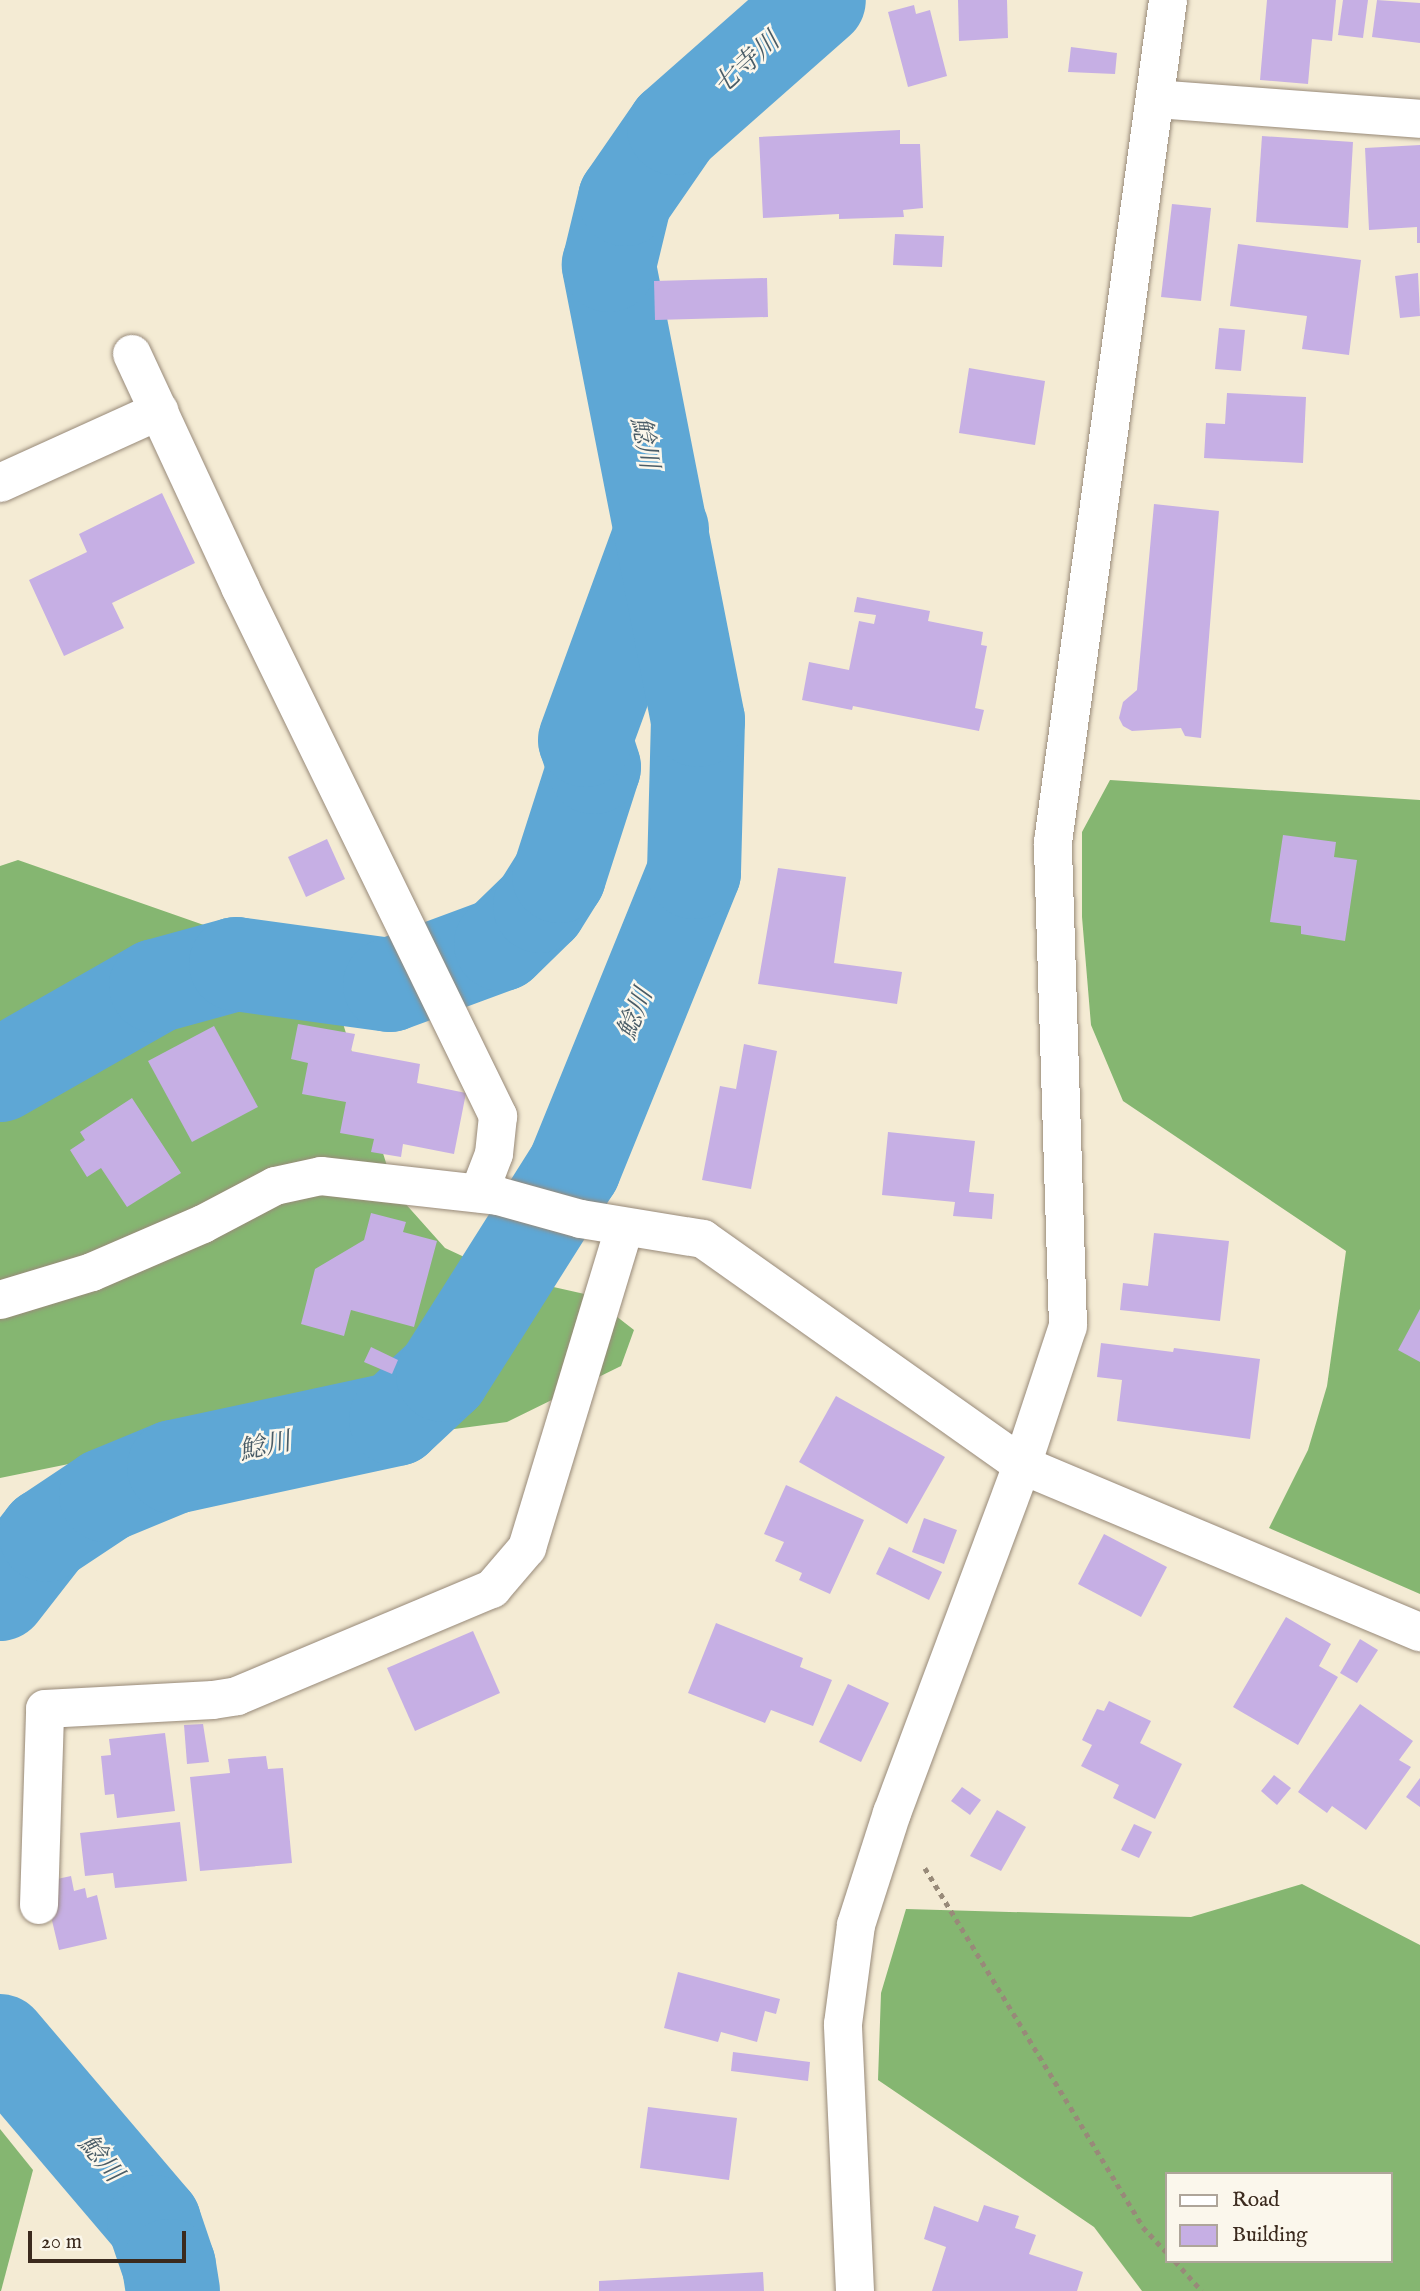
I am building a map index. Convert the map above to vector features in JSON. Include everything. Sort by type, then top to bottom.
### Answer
[{"type":"street","points":[[855,2291],[843,2024],[856,1926],[892,1813],[1022,1465],[1068,1326],[1053,842],[1168,0]]},
{"type":"street","points":[[1156,99],[1420,118]]},
{"type":"street","points":[[132,354],[240,587],[498,1116],[488,1195]]},
{"type":"street","points":[[0,483],[159,411]]},
{"type":"street","points":[[0,1300],[92,1272],[286,1183],[321,1176],[488,1195],[624,1228],[703,1239],[1022,1465],[1420,1632]]},
{"type":"street","points":[[39,1905],[45,1709],[213,1700],[237,1696],[492,1589],[527,1548],[624,1228]]},
{"type":"path","points":[[892,1813],[1143,2227],[1164,2250]]},
{"type":"path","points":[[1177,2263],[1202,2291]]},
{"type":"green space","points":[[1110,780],[1420,800],[1420,1594],[1269,1528],[1308,1450],[1327,1386],[1346,1251],[1123,1101],[1091,1025],[1082,917],[1082,832]]},
{"type":"green space","points":[[18,860],[295,957],[341,1017],[395,1192],[445,1248],[505,1276],[589,1295],[634,1330],[621,1366],[507,1422],[289,1451],[211,1435],[0,1478],[0,866]]},
{"type":"green space","points":[[1302,1884],[1420,1945],[1420,2291],[1142,2291],[1094,2227],[878,2080],[881,1993],[906,1909],[1191,1917]]},
{"type":"green space","points":[[0,2129],[33,2170],[1,2291],[0,2291]]},
{"type":"building","points":[[958,0],[1007,0],[1008,38],[959,41]]},
{"type":"building","points":[[1267,0],[1336,0],[1332,41],[1312,39],[1308,84],[1260,80]]},
{"type":"building","points":[[1343,0],[1368,0],[1363,38],[1338,35]]},
{"type":"building","points":[[1377,0],[1420,3],[1420,43],[1372,37]]},
{"type":"building","points":[[914,5],[916,14],[930,10],[947,76],[908,87],[888,12]]},
{"type":"building","points":[[1071,47],[1117,53],[1115,74],[1068,72]]},
{"type":"building","points":[[900,130],[900,144],[920,144],[923,208],[903,210],[904,217],[839,219],[839,214],[763,218],[759,137]]},
{"type":"building","points":[[1262,136],[1353,142],[1348,228],[1256,222]]},
{"type":"building","points":[[1420,145],[1420,243],[1417,243],[1417,227],[1369,230],[1365,148]]},
{"type":"building","points":[[1172,204],[1211,208],[1201,301],[1161,297]]},
{"type":"building","points":[[895,234],[944,236],[942,267],[893,265]]},
{"type":"building","points":[[1238,244],[1361,260],[1349,355],[1302,349],[1307,316],[1230,306]]},
{"type":"building","points":[[1418,273],[1420,316],[1400,318],[1395,276]]},
{"type":"building","points":[[767,278],[768,317],[655,320],[654,281]]},
{"type":"building","points":[[1219,328],[1245,330],[1241,371],[1215,369]]},
{"type":"building","points":[[969,368],[1045,381],[1035,445],[959,433]]},
{"type":"building","points":[[1227,393],[1306,397],[1303,463],[1204,458],[1206,423],[1225,424]]},
{"type":"building","points":[[162,493],[195,563],[112,603],[124,628],[64,656],[29,580],[87,552],[79,534]]},
{"type":"building","points":[[1154,504],[1219,511],[1201,738],[1185,736],[1181,728],[1132,731],[1123,726],[1119,718],[1123,702],[1137,690]]},
{"type":"building","points":[[857,597],[930,611],[928,621],[983,632],[981,645],[987,646],[975,708],[984,710],[979,731],[853,706],[852,710],[802,700],[809,662],[849,670],[859,621],[874,624],[876,615],[854,612]]},
{"type":"building","points":[[1283,835],[1336,842],[1334,857],[1357,860],[1345,941],[1301,934],[1301,926],[1270,922]]},
{"type":"building","points":[[327,839],[345,879],[306,897],[288,857]]},
{"type":"building","points":[[778,868],[846,877],[834,963],[902,972],[897,1004],[758,984]]},
{"type":"building","points":[[298,1024],[355,1034],[351,1051],[420,1064],[417,1083],[466,1093],[454,1154],[403,1144],[401,1157],[371,1152],[374,1139],[340,1133],[346,1102],[302,1094],[308,1063],[291,1059]]},
{"type":"building","points":[[214,1026],[258,1107],[192,1142],[148,1061]]},
{"type":"building","points":[[744,1044],[777,1051],[751,1189],[702,1180],[720,1086],[736,1089]]},
{"type":"building","points":[[132,1098],[181,1173],[127,1207],[101,1168],[87,1177],[70,1150],[85,1140],[80,1132]]},
{"type":"building","points":[[888,1132],[975,1141],[969,1192],[994,1194],[992,1219],[953,1216],[955,1202],[882,1195]]},
{"type":"building","points":[[371,1213],[406,1222],[403,1232],[437,1241],[414,1327],[351,1310],[344,1336],[301,1324],[315,1269],[364,1240]]},
{"type":"building","points":[[1154,1233],[1229,1241],[1220,1321],[1120,1310],[1123,1283],[1148,1286]]},
{"type":"building","points":[[1420,1309],[1420,1362],[1398,1350]]},
{"type":"building","points":[[1101,1343],[1173,1352],[1174,1348],[1260,1359],[1250,1439],[1117,1421],[1122,1380],[1097,1377]]},
{"type":"building","points":[[371,1347],[398,1360],[392,1374],[364,1362]]},
{"type":"building","points":[[836,1396],[945,1457],[907,1524],[799,1462]]},
{"type":"building","points":[[786,1485],[864,1520],[830,1594],[799,1580],[802,1573],[775,1561],[784,1542],[764,1534]]},
{"type":"building","points":[[924,1518],[957,1530],[944,1564],[912,1552]]},
{"type":"building","points":[[1104,1534],[1167,1567],[1141,1617],[1078,1584]]},
{"type":"building","points":[[889,1547],[942,1572],[929,1600],[876,1574]]},
{"type":"building","points":[[1286,1617],[1331,1644],[1319,1666],[1338,1677],[1298,1745],[1233,1707]]},
{"type":"building","points":[[716,1623],[803,1658],[800,1667],[832,1680],[813,1726],[771,1710],[765,1723],[688,1693]]},
{"type":"building","points":[[473,1631],[500,1693],[415,1731],[387,1668]]},
{"type":"building","points":[[1360,1639],[1378,1650],[1357,1683],[1340,1673]]},
{"type":"building","points":[[848,1684],[889,1703],[861,1762],[819,1742]]},
{"type":"building","points":[[1109,1701],[1151,1721],[1140,1743],[1182,1764],[1155,1819],[1113,1798],[1119,1785],[1081,1766],[1092,1745],[1082,1740],[1097,1709],[1104,1711]]},
{"type":"building","points":[[1360,1704],[1413,1741],[1399,1760],[1411,1767],[1366,1830],[1332,1806],[1327,1813],[1298,1792]]},
{"type":"building","points":[[203,1724],[209,1762],[187,1764],[184,1725]]},
{"type":"building","points":[[165,1733],[175,1811],[117,1818],[114,1794],[105,1795],[101,1756],[111,1755],[109,1739]]},
{"type":"building","points":[[266,1756],[268,1769],[283,1768],[292,1863],[200,1871],[190,1777],[230,1773],[228,1759]]},
{"type":"building","points":[[1274,1775],[1291,1788],[1277,1805],[1261,1791]]},
{"type":"building","points":[[1420,1778],[1420,1807],[1406,1797]]},
{"type":"building","points":[[962,1787],[981,1800],[970,1815],[951,1801]]},
{"type":"building","points":[[997,1810],[1026,1827],[1001,1871],[970,1856]]},
{"type":"building","points":[[180,1822],[187,1881],[115,1888],[113,1873],[85,1876],[80,1833]]},
{"type":"building","points":[[1134,1824],[1152,1832],[1139,1858],[1121,1850]]},
{"type":"building","points":[[71,1876],[74,1891],[85,1888],[87,1898],[97,1895],[107,1939],[59,1950],[49,1908],[48,1881]]},
{"type":"building","points":[[678,1972],[780,1999],[776,2014],[765,2011],[757,2042],[721,2032],[718,2042],[664,2028]]},
{"type":"building","points":[[733,2052],[810,2062],[808,2081],[731,2071]]},
{"type":"building","points":[[648,2107],[737,2118],[729,2180],[640,2168]]},
{"type":"building","points":[[984,2205],[1019,2216],[1015,2228],[1036,2235],[1029,2254],[1083,2272],[1077,2291],[932,2291],[946,2247],[924,2239],[934,2206],[978,2222]]},
{"type":"building","points":[[763,2272],[764,2291],[599,2291],[599,2281]]},
{"type":"waterway","name":"鯰川","points":[[0,1594],[46,1535],[106,1495],[174,1467],[396,1419],[443,1375],[574,1168],[694,872],[698,720],[609,265],[625,199],[674,128],[819,0]]},
{"type":"waterway","points":[[0,1075],[156,986],[236,964],[390,985],[501,944],[540,906],[559,876],[594,767],[585,740],[662,530]]},
{"type":"waterway","name":"鯰川","points":[[0,2041],[154,2222],[169,2266],[173,2291]]},
{"type":"water label","name":"七寺川","points":[[747,64]]}]
